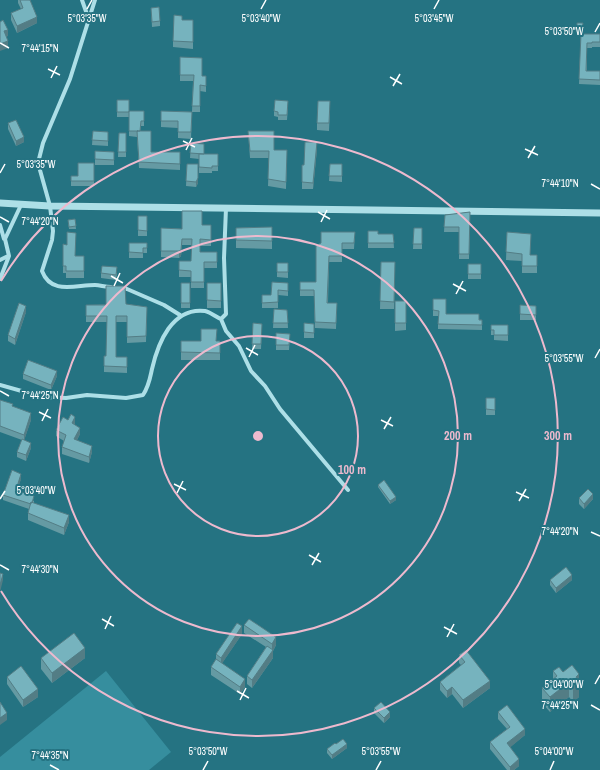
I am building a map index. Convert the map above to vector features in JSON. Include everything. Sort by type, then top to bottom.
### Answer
[{"type":"street","points":[[82,0],[89,21]]},
{"type":"street","points":[[95,0],[70,78],[43,143],[38,163],[50,206],[53,231],[52,240],[42,271],[48,281],[54,286],[65,288],[95,285],[127,289],[164,305],[180,316]]},
{"type":"street","points":[[0,203],[50,206],[226,207],[600,213]]},
{"type":"street","points":[[4,239],[21,205]]},
{"type":"street","points":[[221,319],[226,314],[224,258],[226,207]]},
{"type":"street","points":[[0,225],[8,256],[0,279]]},
{"type":"street","points":[[0,260],[8,256]]},
{"type":"street","points":[[0,385],[44,397],[66,398],[88,395],[126,398],[144,395],[151,378],[159,346],[174,321],[180,316],[190,312],[205,311],[221,319],[226,331],[239,346],[251,370],[265,386],[280,409],[348,490]]},
{"type":"shaded area","points":[[106,671],[171,752],[149,770],[0,770],[0,757]]},
{"type":"building","points":[[20,0],[30,0],[37,17],[17,26],[11,13],[23,8]]},
{"type":"building","points":[[159,7],[160,21],[152,22],[151,8]]},
{"type":"building","points":[[174,15],[182,16],[182,20],[193,20],[193,42],[173,41]]},
{"type":"building","points":[[3,20],[8,30],[4,31],[8,41],[0,44],[0,22]]},
{"type":"building","points":[[577,23],[583,23],[582,29],[577,29]]},
{"type":"building","points":[[581,34],[600,34],[600,42],[587,43],[586,71],[600,71],[600,80],[579,79]]},
{"type":"building","points":[[180,57],[202,58],[202,76],[206,76],[206,86],[200,85],[200,106],[192,106],[194,75],[180,75]]},
{"type":"building","points":[[117,100],[129,100],[129,112],[117,112]]},
{"type":"building","points":[[275,100],[288,101],[287,115],[278,115],[278,112],[274,111]]},
{"type":"building","points":[[318,101],[330,101],[329,123],[317,123]]},
{"type":"building","points":[[129,111],[144,111],[144,121],[141,121],[140,131],[129,131]]},
{"type":"building","points":[[161,111],[192,112],[191,132],[178,132],[178,121],[161,121]]},
{"type":"building","points":[[16,120],[24,137],[16,141],[8,123]]},
{"type":"building","points":[[93,131],[108,132],[108,141],[92,140]]},
{"type":"building","points":[[137,131],[151,131],[151,152],[180,152],[180,164],[139,162]]},
{"type":"building","points":[[248,131],[274,131],[274,150],[287,150],[286,182],[268,179],[269,151],[250,151]]},
{"type":"building","points":[[119,133],[126,133],[126,152],[118,152]]},
{"type":"building","points":[[305,142],[317,142],[313,183],[302,182],[302,165],[304,165]]},
{"type":"building","points":[[191,143],[204,144],[204,154],[190,153]]},
{"type":"building","points":[[95,151],[114,152],[114,160],[95,159]]},
{"type":"building","points":[[199,154],[218,154],[218,166],[212,166],[212,168],[199,167]]},
{"type":"building","points":[[78,163],[94,163],[94,181],[71,181],[71,176],[78,176]]},
{"type":"building","points":[[187,164],[198,164],[198,178],[196,182],[186,181]]},
{"type":"building","points":[[330,164],[342,164],[342,176],[329,176]]},
{"type":"building","points":[[182,211],[202,211],[202,225],[211,225],[211,240],[200,239],[200,252],[217,252],[217,262],[204,262],[204,282],[191,282],[191,271],[179,270],[179,261],[191,261],[192,239],[182,239],[181,250],[179,251],[161,251],[161,228],[182,229]]},
{"type":"building","points":[[470,212],[469,254],[459,254],[459,227],[444,227],[445,215]]},
{"type":"building","points":[[138,216],[147,216],[147,231],[138,230]]},
{"type":"building","points":[[75,219],[76,226],[69,227],[68,220]]},
{"type":"building","points":[[272,227],[272,241],[236,240],[236,228]]},
{"type":"building","points":[[414,228],[422,228],[422,244],[413,244]]},
{"type":"building","points":[[368,231],[378,231],[378,234],[393,234],[394,243],[368,243]]},
{"type":"building","points":[[67,232],[76,233],[75,256],[84,256],[84,271],[66,271],[66,266],[63,266],[63,244],[67,245]]},
{"type":"building","points":[[321,232],[355,232],[354,243],[342,243],[342,256],[329,256],[327,303],[337,303],[336,323],[315,322],[314,290],[300,290],[300,282],[316,282],[316,246],[321,243]]},
{"type":"building","points":[[507,232],[531,234],[530,255],[537,255],[537,266],[522,266],[522,254],[506,252]]},
{"type":"building","points":[[129,243],[147,243],[147,248],[143,248],[143,253],[129,252]]},
{"type":"building","points":[[381,262],[395,262],[394,302],[380,301]]},
{"type":"building","points":[[277,263],[288,263],[288,272],[277,272]]},
{"type":"building","points":[[468,264],[481,264],[481,274],[468,274]]},
{"type":"building","points":[[102,266],[117,267],[116,275],[101,273]]},
{"type":"building","points":[[272,282],[288,283],[288,291],[278,290],[278,302],[262,303],[262,295],[271,295]]},
{"type":"building","points":[[181,283],[190,283],[190,303],[181,303]]},
{"type":"building","points":[[207,283],[221,283],[221,301],[207,300]]},
{"type":"building","points":[[106,286],[125,286],[126,304],[147,307],[146,336],[127,337],[127,316],[116,316],[116,357],[127,357],[127,367],[104,366],[104,356],[106,356],[107,316],[86,316],[86,305],[106,305]]},
{"type":"building","points":[[433,299],[446,299],[446,314],[479,314],[479,320],[482,320],[482,325],[438,324],[439,311],[433,310]]},
{"type":"building","points":[[395,301],[406,301],[406,323],[395,323]]},
{"type":"building","points":[[19,303],[26,306],[15,339],[8,335]]},
{"type":"building","points":[[520,305],[536,306],[536,315],[520,314]]},
{"type":"building","points":[[274,309],[287,310],[288,323],[273,323]]},
{"type":"building","points":[[253,323],[262,324],[261,344],[252,344]]},
{"type":"building","points":[[304,323],[314,324],[314,333],[304,332]]},
{"type":"building","points":[[491,325],[508,325],[508,335],[494,335],[494,330],[491,330]]},
{"type":"building","points":[[201,329],[217,329],[216,341],[220,341],[220,353],[181,352],[181,341],[201,341]]},
{"type":"building","points":[[276,333],[290,334],[289,345],[276,345]]},
{"type":"building","points":[[28,360],[57,371],[51,385],[23,374]]},
{"type":"building","points":[[486,398],[495,398],[495,410],[486,409]]},
{"type":"building","points":[[0,400],[13,404],[12,406],[31,413],[24,435],[0,426]]},
{"type":"building","points":[[71,414],[75,417],[72,423],[80,428],[74,439],[92,446],[89,457],[62,447],[66,435],[56,430],[63,417],[68,420]]},
{"type":"building","points":[[22,439],[31,443],[26,455],[17,452]]},
{"type":"building","points":[[12,470],[21,474],[16,490],[34,496],[31,504],[3,495]]},
{"type":"building","points":[[384,480],[396,497],[390,501],[378,485]]},
{"type":"building","points":[[588,489],[593,494],[584,504],[579,498]]},
{"type":"building","points":[[31,502],[69,515],[64,528],[28,513]]},
{"type":"building","points":[[566,567],[572,575],[556,588],[550,580]]},
{"type":"building","points":[[0,573],[3,574],[0,585]]},
{"type":"building","points":[[249,619],[276,637],[272,644],[244,625]]},
{"type":"building","points":[[237,623],[242,626],[221,658],[216,654]]},
{"type":"building","points":[[74,633],[85,648],[52,673],[41,658]]},
{"type":"building","points":[[267,646],[273,650],[252,680],[247,676]]},
{"type":"building","points":[[466,650],[490,681],[463,700],[452,687],[447,691],[440,682],[465,662],[459,655]]},
{"type":"building","points":[[216,659],[245,679],[240,687],[211,667]]},
{"type":"building","points":[[572,665],[579,674],[576,677],[579,682],[573,687],[569,682],[550,697],[542,688],[557,676],[553,671],[559,667],[563,672]]},
{"type":"building","points":[[21,666],[38,689],[23,700],[7,677]]},
{"type":"building","points":[[0,702],[7,713],[0,718]]},
{"type":"building","points":[[381,702],[390,712],[384,718],[374,708]]},
{"type":"building","points":[[507,705],[525,729],[507,743],[519,759],[510,767],[490,742],[510,727],[498,712]]},
{"type":"building","points":[[343,739],[347,744],[332,755],[327,749]]}]
